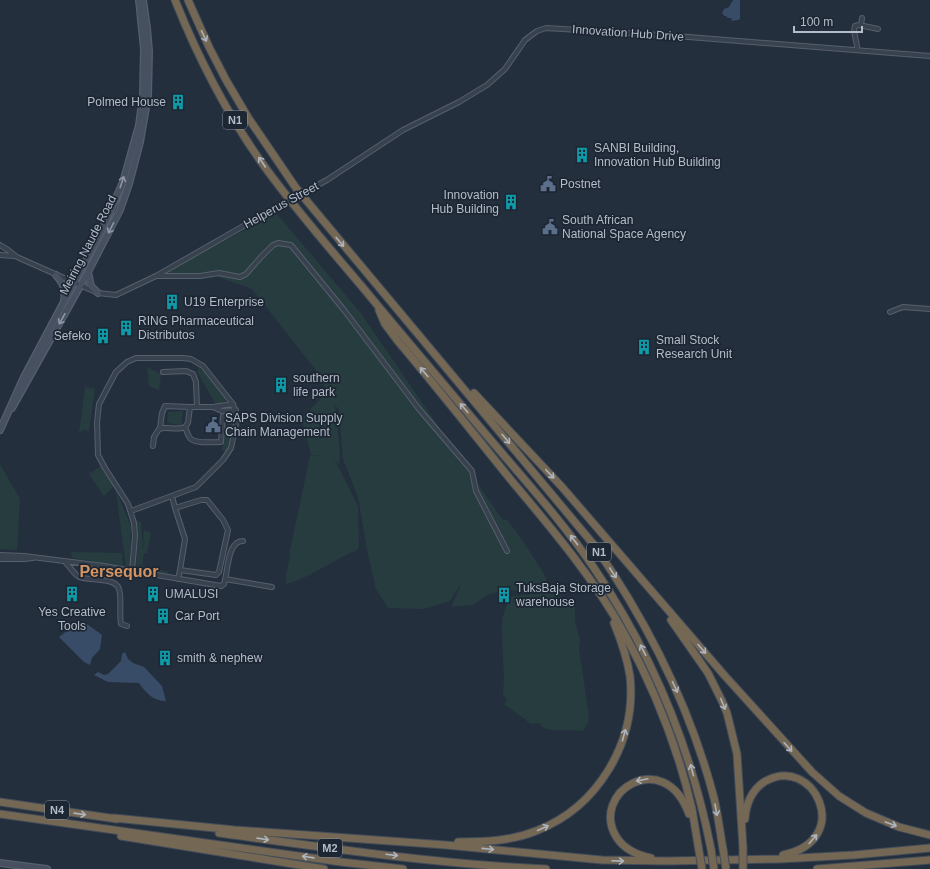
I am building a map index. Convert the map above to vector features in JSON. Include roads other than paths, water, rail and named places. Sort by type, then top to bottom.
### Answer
[{"type":"highway","name":"N1","points":[[175,0],[206,71],[253,149],[285,194],[550,510],[594,567],[642,648],[668,704],[690,764],[705,819],[714,869]]},
{"type":"highway","name":"N1","points":[[188,0],[226,80],[268,149],[296,188],[594,545],[627,594],[661,656],[688,716],[714,800],[726,869]]},
{"type":"highway","points":[[390,302],[399,307],[406,314],[474,394],[562,487],[804,764],[825,785],[852,805],[876,818],[908,830],[930,835]]},
{"type":"highway","points":[[377,304],[385,324],[538,512],[588,577],[623,632],[640,664],[661,712],[682,769],[692,810],[702,869]]},
{"type":"highway","points":[[631,567],[698,656],[722,701],[731,727],[737,754],[743,869]]},
{"type":"highway","points":[[408,842],[488,841],[509,839],[526,834],[551,824],[574,810],[595,789],[604,777],[617,755],[625,733],[629,713],[630,681],[625,655],[619,636],[608,612],[588,577]]},
{"type":"highway","points":[[738,860],[781,856],[797,852],[806,846],[814,839],[821,825],[822,812],[817,794],[804,783],[789,777],[776,778],[762,784],[754,791],[747,806],[743,846]]},
{"type":"highway","points":[[698,844],[685,803],[676,790],[666,783],[657,780],[641,780],[626,787],[615,801],[611,816],[613,828],[619,841],[630,851],[651,858],[701,860]]},
{"type":"highway","name":"N4","points":[[0,802],[114,818]]},
{"type":"highway","name":"M2","points":[[0,814],[334,861],[403,869]]},
{"type":"highway","points":[[0,818],[99,832],[324,869]]},
{"type":"highway","points":[[114,818],[242,831],[408,842],[602,860],[738,860],[807,858],[930,848]]},
{"type":"highway","name":"M2","points":[[114,818],[320,847],[460,863],[546,869]]},
{"type":"highway","points":[[817,869],[930,860]]},
{"type":"street","name":"Meiring Naude Road","points":[[0,430],[20,396],[78,284],[123,182],[139,124],[143,95],[145,70],[139,0]]},
{"type":"street","name":"Meiring Naude Road","points":[[8,415],[24,377],[63,304],[88,272],[120,210],[129,184],[140,142],[147,104],[149,74],[147,28],[143,0]]},
{"type":"street","points":[[861,25],[862,18]]},
{"type":"street","points":[[857,50],[858,44],[854,28],[857,25],[878,29]]},
{"type":"street","name":"Innovation Hub Drive","points":[[403,130],[459,102],[487,85],[505,69],[525,40],[537,31],[546,28],[930,56]]},
{"type":"street","name":"Helperus Street","points":[[98,293],[112,295],[119,294],[156,276],[327,180],[403,130]]},
{"type":"street","points":[[156,276],[200,276],[219,273],[240,276],[246,274],[273,245],[278,243],[291,245],[353,322],[419,409],[472,471],[476,491],[507,551]]},
{"type":"street","points":[[0,245],[14,256]]},
{"type":"street","points":[[0,254],[14,256],[98,293]]},
{"type":"street","points":[[88,272],[91,286],[98,293]]},
{"type":"street","points":[[56,275],[62,282],[64,288],[63,304]]},
{"type":"street","points":[[890,312],[903,307],[930,309]]},
{"type":"street","points":[[131,511],[196,487],[226,457],[232,445],[237,419],[236,410],[233,404],[205,369],[194,360],[183,358],[134,359],[124,364],[116,372],[99,404],[97,422],[98,455],[104,468],[125,497],[131,511],[135,532],[132,570]]},
{"type":"street","points":[[162,372],[186,371],[194,375],[196,382],[197,407]]},
{"type":"street","points":[[153,446],[155,434],[160,428],[162,409],[165,406],[213,407],[233,404]]},
{"type":"street","points":[[160,428],[180,429],[185,427],[188,423],[190,407]]},
{"type":"street","points":[[213,407],[222,411],[236,410]]},
{"type":"street","points":[[185,427],[189,437],[192,440],[198,442],[221,442],[223,416]]},
{"type":"street","points":[[172,496],[185,539],[178,579]]},
{"type":"street","points":[[175,508],[200,500],[207,500],[227,526],[228,532],[218,574],[180,570]]},
{"type":"street","points":[[0,555],[33,557],[132,570],[218,586],[224,585],[230,556],[234,545],[237,542],[243,541]]},
{"type":"street","points":[[0,559],[24,559],[33,557]]},
{"type":"street","points":[[66,563],[78,576],[108,581],[119,587],[121,624],[128,626]]},
{"type":"street","points":[[225,579],[272,587]]},
{"type":"street","points":[[0,863],[47,869]]},
{"type":"water","points":[[733,0],[740,0],[740,19],[732,21],[731,18],[724,16],[722,13],[724,9],[729,7]]},
{"type":"water","points":[[87,624],[102,635],[100,649],[92,658],[90,665],[84,662],[59,637],[68,630],[80,630]]},
{"type":"water","points":[[125,652],[128,659],[133,663],[144,667],[162,686],[166,701],[157,700],[150,696],[139,683],[108,682],[94,675],[98,672],[104,675],[108,674],[121,661],[122,654]]},
{"type":"place","name":"Polmed House","points":[[178,102]]},
{"type":"place","name":"SANBI Building, Innovation Hub Building","points":[[582,155]]},
{"type":"place","name":"Postnet","points":[[548,184]]},
{"type":"place","name":"Innovation Hub Building","points":[[511,202]]},
{"type":"place","name":"South African National Space Agency","points":[[550,227]]},
{"type":"place","name":"U19 Enterprise","points":[[172,302]]},
{"type":"place","name":"RING Pharmaceutical Distributos","points":[[126,328]]},
{"type":"place","name":"Sefeko","points":[[103,336]]},
{"type":"place","name":"Small Stock Research Unit","points":[[644,347]]},
{"type":"place","name":"southern life park","points":[[281,385]]},
{"type":"place","name":"SAPS Division Supply Chain Management","points":[[213,425]]},
{"type":"place","name":"Yes Creative Tools","points":[[72,594]]},
{"type":"place","name":"UMALUSI","points":[[153,594]]},
{"type":"place","name":"TuksBaja Storage warehouse","points":[[504,595]]},
{"type":"place","name":"Car Port","points":[[163,616]]},
{"type":"place","name":"smith & nephew","points":[[165,658]]},
{"type":"district","name":"Persequor","points":[[119,571]]}]
